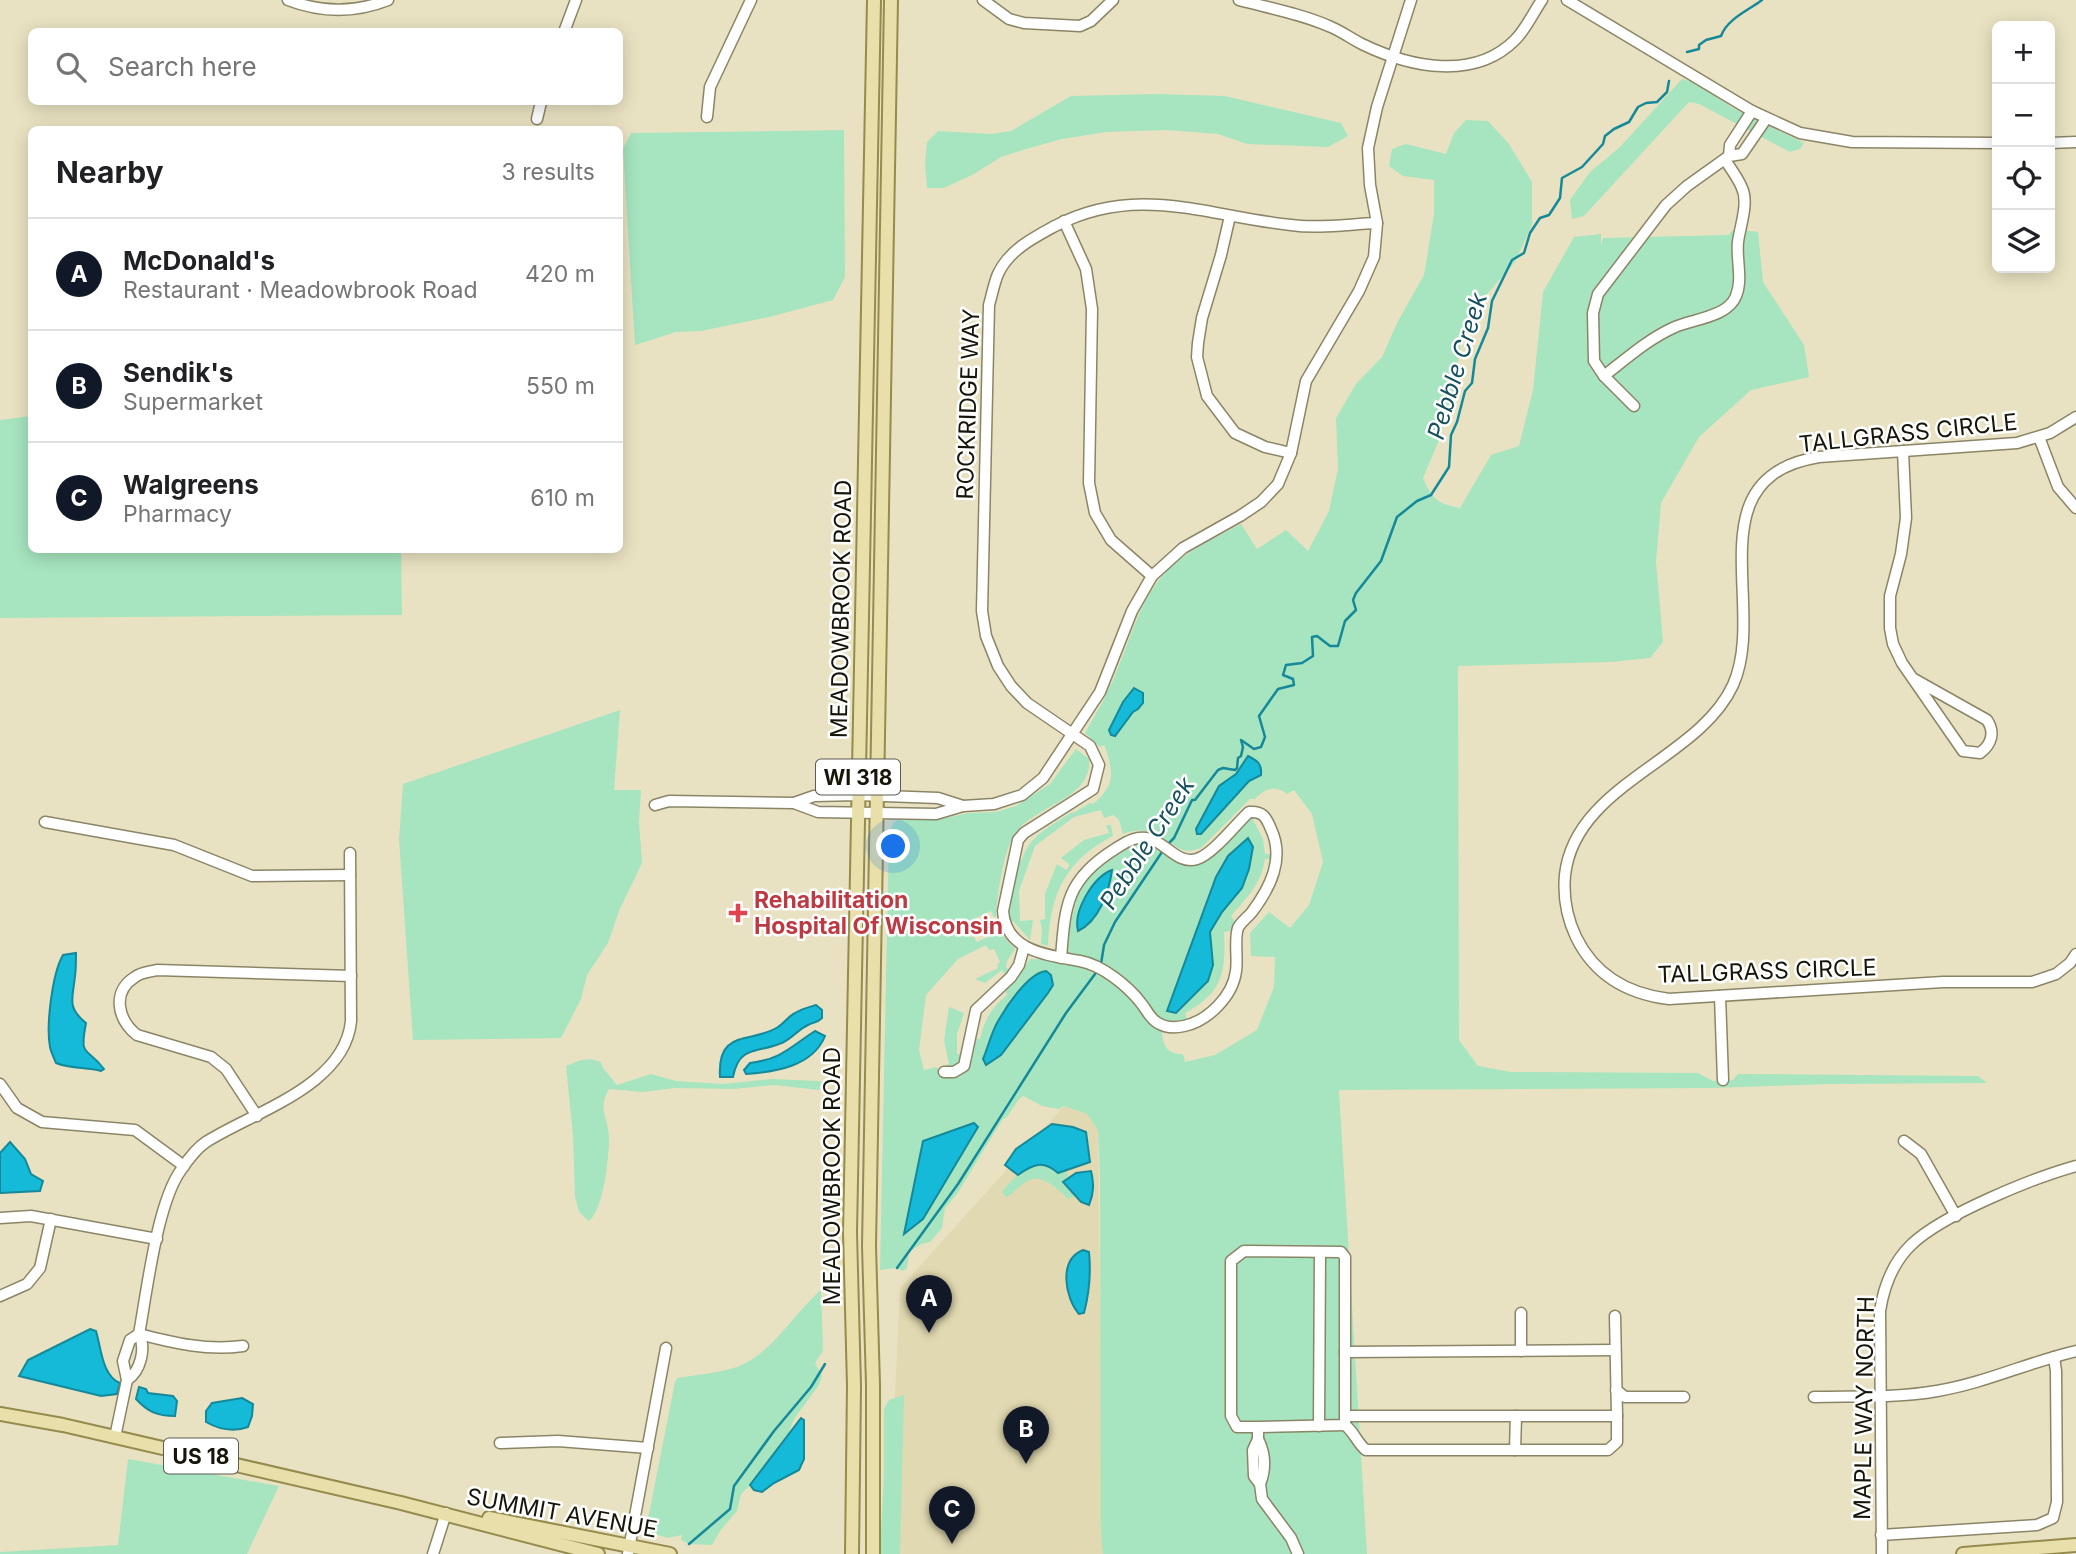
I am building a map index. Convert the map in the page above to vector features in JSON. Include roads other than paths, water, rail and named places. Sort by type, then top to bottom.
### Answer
[{"type":"main road","name":"MEADOWBROOK ROAD","points":[[852,1554],[850,1232],[874,0]]},
{"type":"main road","name":"MEADOWBROOK ROAD","points":[[873,1554],[873,1385],[869,1245],[891,0]]},
{"type":"main road","name":"SUMMIT AVENUE","points":[[0,1414],[51,1422],[446,1513],[598,1554]]},
{"type":"main road","name":"SUMMIT AVENUE","points":[[446,1513],[494,1518],[629,1549],[670,1554]]},
{"type":"main road","points":[[844,1554],[852,1537]]},
{"type":"main road","points":[[1963,1554],[2076,1545]]},
{"type":"street","points":[[288,0],[318,9],[345,11],[388,0]]},
{"type":"street","points":[[566,28],[576,0]]},
{"type":"street","points":[[707,117],[710,87],[751,0]]},
{"type":"street","points":[[983,0],[1009,19],[1024,23],[1080,26],[1114,0]]},
{"type":"street","points":[[1239,0],[1270,4],[1334,27],[1363,44],[1394,57],[1430,65],[1453,66],[1486,60],[1515,40],[1542,0]]},
{"type":"street","points":[[655,805],[669,801],[794,803],[818,812],[936,814],[963,806],[994,804],[1022,795],[1043,778],[1100,692],[1132,611],[1152,576],[1183,548],[1240,517],[1261,502],[1278,484],[1292,453],[1306,381],[1359,291],[1374,257],[1377,223],[1370,185],[1368,148],[1377,107],[1411,0]]},
{"type":"street","points":[[1567,0],[1766,119],[1800,133],[1833,140],[1992,143]]},
{"type":"street","points":[[537,119],[540,105]]},
{"type":"street","points":[[1604,376],[1651,339],[1676,326],[1721,311],[1736,295],[1744,190],[1727,158],[1730,145],[1752,111]]},
{"type":"street","points":[[1634,406],[1604,376],[1594,361],[1593,313],[1598,294],[1666,205],[1686,186],[1727,158],[1742,154],[1766,119]]},
{"type":"street","points":[[2055,143],[2076,142]]},
{"type":"street","name":"ROCKRIDGE WAY","points":[[1024,947],[1007,927],[1003,911],[1018,840],[1024,833],[1093,789],[1099,765],[1090,746],[1027,703],[1011,686],[998,666],[986,636],[982,611],[989,304],[999,272],[1024,243],[1064,221],[1110,206],[1142,203],[1181,206],[1294,226],[1377,223]]},
{"type":"street","points":[[1230,216],[1202,318],[1196,357],[1207,396],[1235,433],[1265,447],[1292,453]]},
{"type":"street","points":[[1064,221],[1086,269],[1092,309],[1089,483],[1095,513],[1111,540],[1152,576]]},
{"type":"street","name":"TALLGRASS CIRCLE","points":[[2076,417],[2039,437],[2018,443],[1809,458],[1781,470],[1763,485],[1750,504],[1742,529],[1745,633],[1742,658],[1734,685],[1725,700],[1702,726],[1592,815],[1580,832],[1569,857],[1565,895],[1578,942],[1597,966],[1634,993],[1669,999],[1943,982],[2032,982],[2049,978],[2073,966],[2076,954]]},
{"type":"street","name":"TALLGRASS CIRCLE","points":[[2039,437],[2058,487],[2076,508]]},
{"type":"street","points":[[1903,451],[1906,518],[1888,619],[1897,653],[1914,679],[1964,751],[1980,753],[1987,748],[1992,732],[1987,720],[1914,679]]},
{"type":"street","points":[[794,803],[814,796],[858,795],[938,797],[963,806]]},
{"type":"street","points":[[944,1072],[954,1072],[964,1066],[976,1010],[1012,977],[1024,947],[1038,954],[1092,965],[1132,992],[1152,1019],[1159,1024],[1172,1028],[1193,1024],[1209,1015],[1231,988],[1236,974],[1238,929],[1265,893],[1277,865],[1276,839],[1266,817],[1261,812],[1249,812],[1205,855],[1187,860],[1152,839],[1137,837],[1096,861],[1074,886],[1063,933],[1061,958]]},
{"type":"street","points":[[44,822],[174,845],[252,876],[351,875]]},
{"type":"street","points":[[127,1380],[134,1376],[144,1344],[139,1334],[157,1238],[164,1208],[180,1171],[204,1144],[283,1102],[329,1068],[350,1033],[350,853]]},
{"type":"street","points":[[257,1116],[226,1069],[211,1057],[137,1035],[128,1028],[121,1018],[121,992],[131,978],[157,970],[351,976]]},
{"type":"street","points":[[1720,996],[1723,1080]]},
{"type":"street","points":[[0,1085],[17,1108],[42,1122],[135,1129],[184,1166]]},
{"type":"street","points":[[1904,1141],[1921,1154],[1956,1216]]},
{"type":"street","name":"MAPLE WAY NORTH","points":[[1882,1554],[1880,1311],[1889,1276],[1912,1244],[1956,1216],[2002,1194],[2076,1166]]},
{"type":"street","points":[[0,1218],[31,1216],[157,1238]]},
{"type":"street","points":[[0,1296],[27,1284],[40,1268],[51,1219]]},
{"type":"street","points":[[1615,1317],[1615,1350],[1617,1416],[1617,1442],[1608,1450],[1366,1450],[1359,1444],[1355,1433],[1345,1421],[1345,1256],[1341,1252],[1244,1251],[1231,1261],[1231,1416],[1237,1427],[1319,1426],[1345,1421],[1516,1416],[1617,1416]]},
{"type":"street","points":[[1319,1426],[1320,1252]]},
{"type":"street","points":[[1521,1313],[1521,1351]]},
{"type":"street","points":[[115,1437],[127,1380],[123,1361],[130,1340],[139,1334],[184,1345],[223,1349],[243,1346]]},
{"type":"street","points":[[629,1549],[666,1348]]},
{"type":"street","points":[[1345,1352],[1615,1350]]},
{"type":"street","points":[[1814,1397],[1923,1393],[1968,1385],[2076,1351]]},
{"type":"street","points":[[1881,1535],[2037,1525],[2053,1518],[2057,1502],[2054,1357]]},
{"type":"street","points":[[1616,1390],[1625,1397],[1684,1397]]},
{"type":"street","points":[[1515,1450],[1516,1416]]},
{"type":"street","points":[[1258,1427],[1254,1450],[1259,1469],[1254,1476],[1260,1484],[1262,1499],[1291,1538],[1298,1554]]},
{"type":"street","points":[[500,1443],[558,1441],[648,1448]]},
{"type":"street","points":[[433,1554],[446,1513]]},
{"type":"water","points":[[1134,688],[1143,693],[1143,703],[1115,736],[1111,735],[1109,730],[1123,702]]},
{"type":"water","points":[[1248,756],[1259,763],[1261,775],[1249,781],[1201,834],[1197,834],[1196,829],[1219,786],[1236,774]]},
{"type":"water","points":[[1248,838],[1253,847],[1242,888],[1210,932],[1213,965],[1208,981],[1176,1013],[1167,1011],[1216,877],[1228,856]]},
{"type":"water","points":[[1112,870],[1102,905],[1092,920],[1078,931],[1079,914],[1086,896],[1098,880]]},
{"type":"water","points":[[76,953],[73,1007],[86,1023],[84,1047],[104,1069],[101,1071],[56,1063],[50,1047],[49,1014],[56,974],[63,955]]},
{"type":"water","points":[[1046,971],[1051,975],[1053,985],[1048,993],[1001,1055],[986,1065],[983,1059],[995,1027],[1006,1008],[1025,984]]},
{"type":"water","points":[[816,1005],[822,1010],[820,1020],[804,1027],[783,1043],[744,1055],[739,1060],[733,1077],[720,1077],[724,1051],[730,1044],[768,1032],[797,1012]]},
{"type":"water","points":[[815,1031],[825,1036],[812,1054],[803,1061],[781,1069],[746,1074],[744,1070],[750,1063],[778,1055]]},
{"type":"water","points":[[974,1123],[978,1127],[923,1219],[904,1234],[923,1141]]},
{"type":"water","points":[[1052,1124],[1086,1132],[1090,1162],[1058,1173],[1048,1166],[1038,1165],[1018,1175],[1005,1165],[1016,1149]]},
{"type":"water","points":[[10,1142],[25,1159],[31,1174],[43,1181],[40,1191],[0,1193],[0,1153]]},
{"type":"water","points":[[1091,1171],[1093,1188],[1089,1205],[1081,1202],[1063,1182],[1076,1173]]},
{"type":"water","points":[[1083,1250],[1089,1252],[1090,1275],[1084,1313],[1079,1314],[1070,1299],[1066,1280],[1070,1262]]},
{"type":"water","points":[[90,1329],[96,1331],[109,1374],[120,1383],[117,1394],[101,1396],[19,1376],[28,1360]]},
{"type":"water","points":[[139,1387],[146,1389],[148,1393],[173,1396],[177,1401],[175,1416],[158,1414],[145,1407],[136,1399]]},
{"type":"water","points":[[242,1398],[253,1404],[248,1427],[227,1429],[206,1422],[206,1411],[212,1403]]},
{"type":"water","points":[[801,1418],[804,1420],[804,1459],[799,1470],[762,1492],[754,1490],[750,1485]]},
{"type":"waterway","name":"Pebble Creek","points":[[1687,52],[1699,49],[1699,45],[1706,40],[1721,36],[1733,20],[1762,0]]},
{"type":"waterway","name":"Pebble Creek","points":[[1168,844],[1174,838],[1192,800],[1195,800],[1218,770],[1237,768],[1243,747],[1241,740],[1254,749],[1261,747],[1265,737],[1259,716],[1278,689],[1294,685],[1293,679],[1283,675],[1286,665],[1302,663],[1313,656],[1312,637],[1317,636],[1330,646],[1338,646],[1345,621],[1356,610],[1353,600],[1356,593],[1381,561],[1397,517],[1417,501],[1431,495],[1449,467],[1451,435],[1465,391],[1472,383],[1475,359],[1488,328],[1492,301],[1512,260],[1524,253],[1530,233],[1540,218],[1549,215],[1560,198],[1562,178],[1582,167],[1603,144],[1605,136],[1629,122],[1638,107],[1657,102],[1667,92],[1669,81]]},
{"type":"waterway","name":"Pebble Creek","points":[[1101,964],[1104,945],[1115,922],[1164,849]]},
{"type":"waterway","name":"Pebble Creek","points":[[897,1268],[958,1184],[1066,1013],[1098,970]]},
{"type":"waterway","name":"Pebble Creek","points":[[689,1544],[730,1509],[734,1486],[774,1431],[811,1387],[825,1364]]},
{"type":"place","name":"Rehabilitation Hospital Of Wisconsin","points":[[738,913]]},
{"type":"place","name":"McDonald's","points":[[929,1333]]},
{"type":"place","name":"Sendik's","points":[[1026,1464]]},
{"type":"place","name":"Walgreens","points":[[952,1544]]}]
